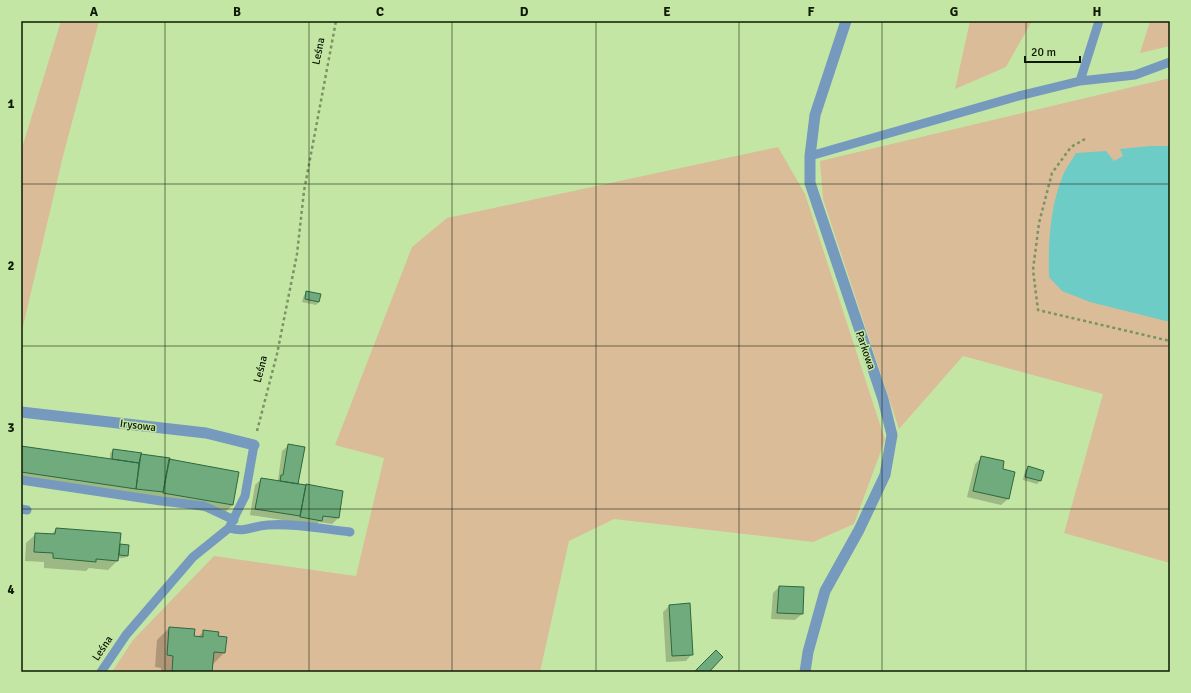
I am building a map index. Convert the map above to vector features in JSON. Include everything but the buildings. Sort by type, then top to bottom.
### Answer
[{"type":"street","name":"Parkowa","points":[[805,672],[808,652],[825,591],[859,530],[885,475],[892,435],[883,399],[810,183],[810,156],[815,115],[846,21]]},
{"type":"street","name":"Irysowa","points":[[21,412],[206,433],[254,445]]},
{"type":"lane","points":[[1080,81],[1099,21]]},
{"type":"lane","points":[[810,156],[1000,101],[1080,81],[1135,75],[1170,62]]},
{"type":"lane","name":"Leśna","points":[[101,672],[126,635],[193,557],[231,524],[245,496],[254,445]]},
{"type":"lane","points":[[21,480],[204,506],[239,531],[268,525],[294,526],[350,532]]},
{"type":"path","name":"Leśna","points":[[254,445],[277,354],[297,254],[304,191],[336,21]]},
{"type":"path","points":[[1085,139],[1070,147],[1052,173],[1039,223],[1033,270],[1038,310],[1170,341]]},
{"type":"shaded area","points":[[61,21],[99,21],[63,156],[21,335],[21,151]]},
{"type":"shaded area","points":[[970,21],[1032,21],[1006,67],[955,89]]},
{"type":"shaded area","points":[[1150,21],[1170,21],[1170,46],[1140,53]]},
{"type":"shaded area","points":[[1170,78],[1170,563],[1064,533],[1103,394],[963,356],[899,429],[823,199],[820,161]]},
{"type":"shaded area","points":[[778,147],[805,194],[885,440],[854,524],[813,542],[614,519],[569,541],[540,672],[112,672],[133,640],[214,556],[356,576],[384,458],[335,445],[412,247],[447,218]]},
{"type":"water","points":[[1170,146],[1170,322],[1090,302],[1062,291],[1049,277],[1051,225],[1055,200],[1063,175],[1076,153],[1106,151],[1114,161],[1123,156],[1120,149]]}]
